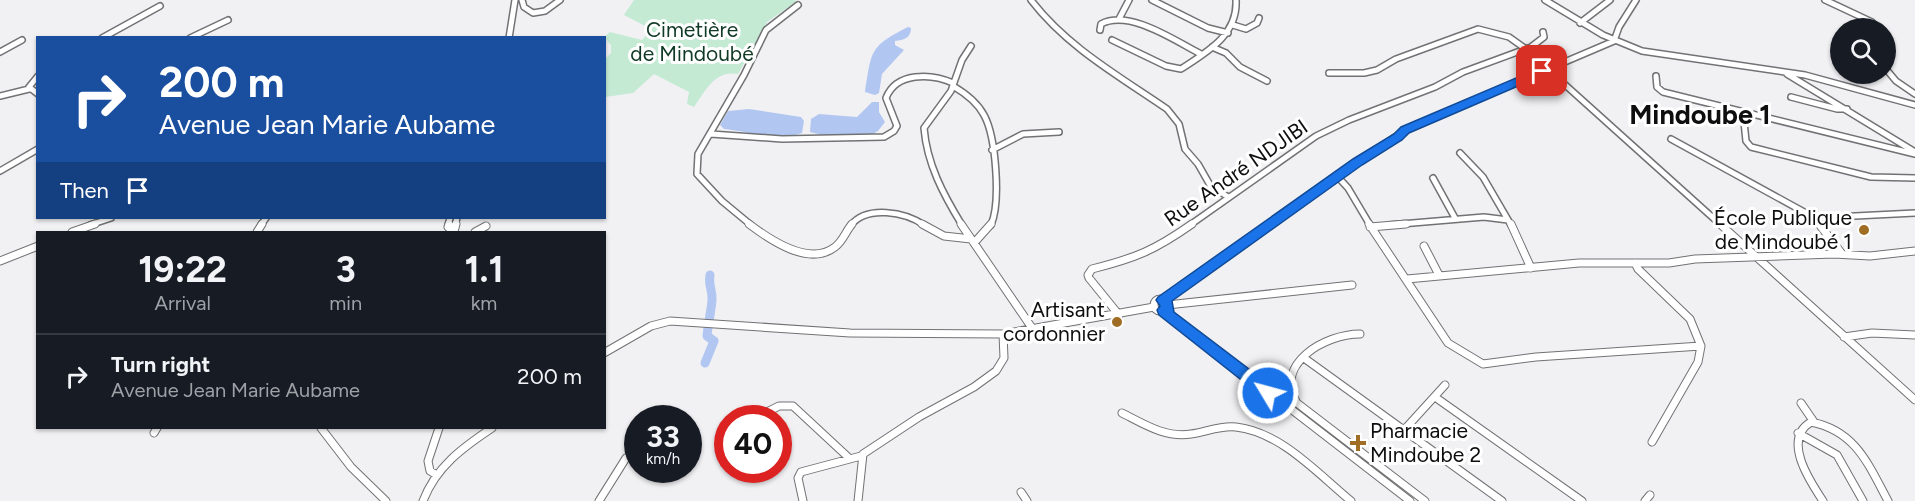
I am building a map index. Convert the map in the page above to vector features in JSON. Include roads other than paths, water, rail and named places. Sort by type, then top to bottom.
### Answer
[{"type":"street","points":[[509,36],[515,0]]},
{"type":"street","points":[[522,0],[523,7],[539,13],[547,11],[560,0]]},
{"type":"street","points":[[1031,0],[1047,21],[1068,40],[1167,109],[1179,124],[1185,149],[1198,164],[1210,185],[1228,197]]},
{"type":"street","points":[[1119,19],[1129,0]]},
{"type":"street","points":[[1152,0],[1208,28],[1228,33]]},
{"type":"street","points":[[1112,40],[1176,69],[1181,69],[1228,33],[1233,26],[1236,0]]},
{"type":"street","points":[[1580,23],[1610,0]]},
{"type":"street","points":[[1166,308],[1337,176],[1398,137],[1405,130],[1614,41],[1618,35],[1618,28],[1633,9],[1636,0]]},
{"type":"street","points":[[1825,0],[1863,18]]},
{"type":"street","points":[[1550,1],[1580,23],[1614,41],[1664,56],[1773,70],[1800,77],[1822,79],[1915,105]]},
{"type":"street","points":[[798,5],[766,30],[698,154],[696,174],[757,230],[784,249],[815,255],[824,253],[838,244],[855,219],[870,214],[907,216],[939,234],[973,241]]},
{"type":"street","points":[[106,36],[160,6]]},
{"type":"street","points":[[1233,26],[1247,28],[1257,23],[1259,18]]},
{"type":"street","points":[[1100,30],[1101,24],[1111,19],[1119,19],[1144,27],[1201,54]]},
{"type":"street","points":[[194,36],[228,20]]},
{"type":"street","points":[[1329,73],[1364,73],[1377,70],[1396,59],[1478,29],[1506,36],[1526,48],[1551,69],[1755,258],[1915,400]]},
{"type":"street","name":"Rue André NDJIBI","points":[[1119,315],[1089,278],[1089,271],[1131,259],[1159,247],[1300,145],[1326,130],[1526,48],[1541,41],[1544,37],[1543,32]]},
{"type":"street","points":[[0,52],[22,40]]},
{"type":"street","points":[[971,46],[962,60],[946,101],[927,122],[924,135],[930,162],[939,182],[973,241],[1032,328]]},
{"type":"street","points":[[1212,47],[1226,53],[1240,68],[1267,81]]},
{"type":"street","points":[[1656,76],[1657,87],[1664,92],[1915,153]]},
{"type":"street","points":[[711,134],[782,139],[884,137],[894,131],[897,126],[886,98],[890,89],[898,81],[934,77],[953,85],[972,101],[983,115],[992,150],[995,215],[991,225],[973,241]]},
{"type":"street","points":[[1800,77],[1818,92],[1915,153]]},
{"type":"street","points":[[0,96],[29,89],[36,79]]},
{"type":"street","points":[[1818,92],[1814,84],[1822,79]]},
{"type":"street","points":[[1896,81],[1915,94]]},
{"type":"street","points":[[29,89],[36,93]]},
{"type":"street","points":[[1791,97],[1837,109],[1848,109]]},
{"type":"street","points":[[1743,112],[1746,141],[1752,147],[1871,177],[1915,178]]},
{"type":"street","points":[[992,150],[1023,134],[1059,132]]},
{"type":"street","points":[[1671,139],[1815,218],[1842,254]]},
{"type":"street","points":[[0,171],[36,150]]},
{"type":"street","points":[[1460,153],[1480,172],[1508,220],[1530,268]]},
{"type":"street","points":[[25,158],[36,158]]},
{"type":"street","points":[[1337,176],[1348,188],[1370,227],[1448,343],[1466,356],[1483,364],[1527,358],[1701,346]]},
{"type":"street","points":[[1433,178],[1455,219]]},
{"type":"street","points":[[1815,218],[1915,213]]},
{"type":"street","points":[[1370,227],[1488,217],[1508,220]]},
{"type":"street","points":[[75,231],[108,219]]},
{"type":"street","points":[[477,231],[486,226]]},
{"type":"street","points":[[1424,246],[1439,275]]},
{"type":"street","points":[[0,261],[36,247]]},
{"type":"street","points":[[1407,279],[1579,263],[1870,255],[1915,251]]},
{"type":"street","points":[[1635,263],[1638,269],[1690,319],[1701,346],[1698,362],[1652,442]]},
{"type":"street","points":[[1166,308],[1352,285]]},
{"type":"street","points":[[606,352],[659,323],[680,321],[857,334],[1003,334],[1119,315],[1154,307],[1155,302],[1166,308],[1410,501]]},
{"type":"street","points":[[1844,337],[1872,333],[1915,335]]},
{"type":"street","points":[[803,501],[800,473],[861,456],[911,422],[974,387],[996,371],[1001,365],[1005,352],[1003,334]]},
{"type":"street","points":[[1360,334],[1339,337],[1304,358],[1292,368],[1290,392],[1293,399],[1425,501]]},
{"type":"street","points":[[1304,358],[1502,501]]},
{"type":"street","points":[[1404,430],[1445,385]]},
{"type":"street","points":[[1435,397],[1582,501]]},
{"type":"street","points":[[1801,403],[1814,422]]},
{"type":"street","points":[[792,406],[849,458]]},
{"type":"street","points":[[1122,413],[1174,434],[1232,427],[1252,430],[1279,445],[1351,501]]},
{"type":"street","points":[[1823,501],[1814,488],[1799,452],[1798,433],[1801,428],[1814,422],[1833,427],[1849,438],[1864,458],[1888,501]]},
{"type":"street","points":[[322,429],[351,467],[386,501]]},
{"type":"street","points":[[435,474],[430,471],[428,461],[439,429]]},
{"type":"street","points":[[423,501],[435,474],[462,448],[490,429]]},
{"type":"street","points":[[1798,433],[1837,455],[1863,501]]},
{"type":"street","points":[[858,501],[861,456]]},
{"type":"street","points":[[598,501],[624,461]]},
{"type":"street","points":[[1021,492],[1027,501]]},
{"type":"water","points":[[908,27],[911,31],[908,36],[895,41],[895,45],[904,50],[882,74],[879,93],[875,95],[865,92],[874,51],[886,40]]},
{"type":"water","points":[[872,102],[879,102],[879,112],[885,122],[878,131],[871,135],[822,135],[810,132],[811,119],[819,114],[857,117]]},
{"type":"water","points":[[749,109],[801,117],[804,121],[802,133],[773,136],[724,129],[720,125],[728,111]]},
{"type":"waterway","points":[[705,363],[714,341],[707,336],[712,300],[710,275]]},
{"type":"place","name":"École Publique de Mindoubé 1","points":[[1864,230]]},
{"type":"place","name":"Artisant cordonnier","points":[[1117,322]]},
{"type":"place","name":"Pharmacie Mindoube 2","points":[[1358,443]]},
{"type":"district","name":"Mindoube 1","points":[[1700,115]]},
{"type":"park label","name":"Cimetière de Mindoubé","points":[[692,42]]}]
